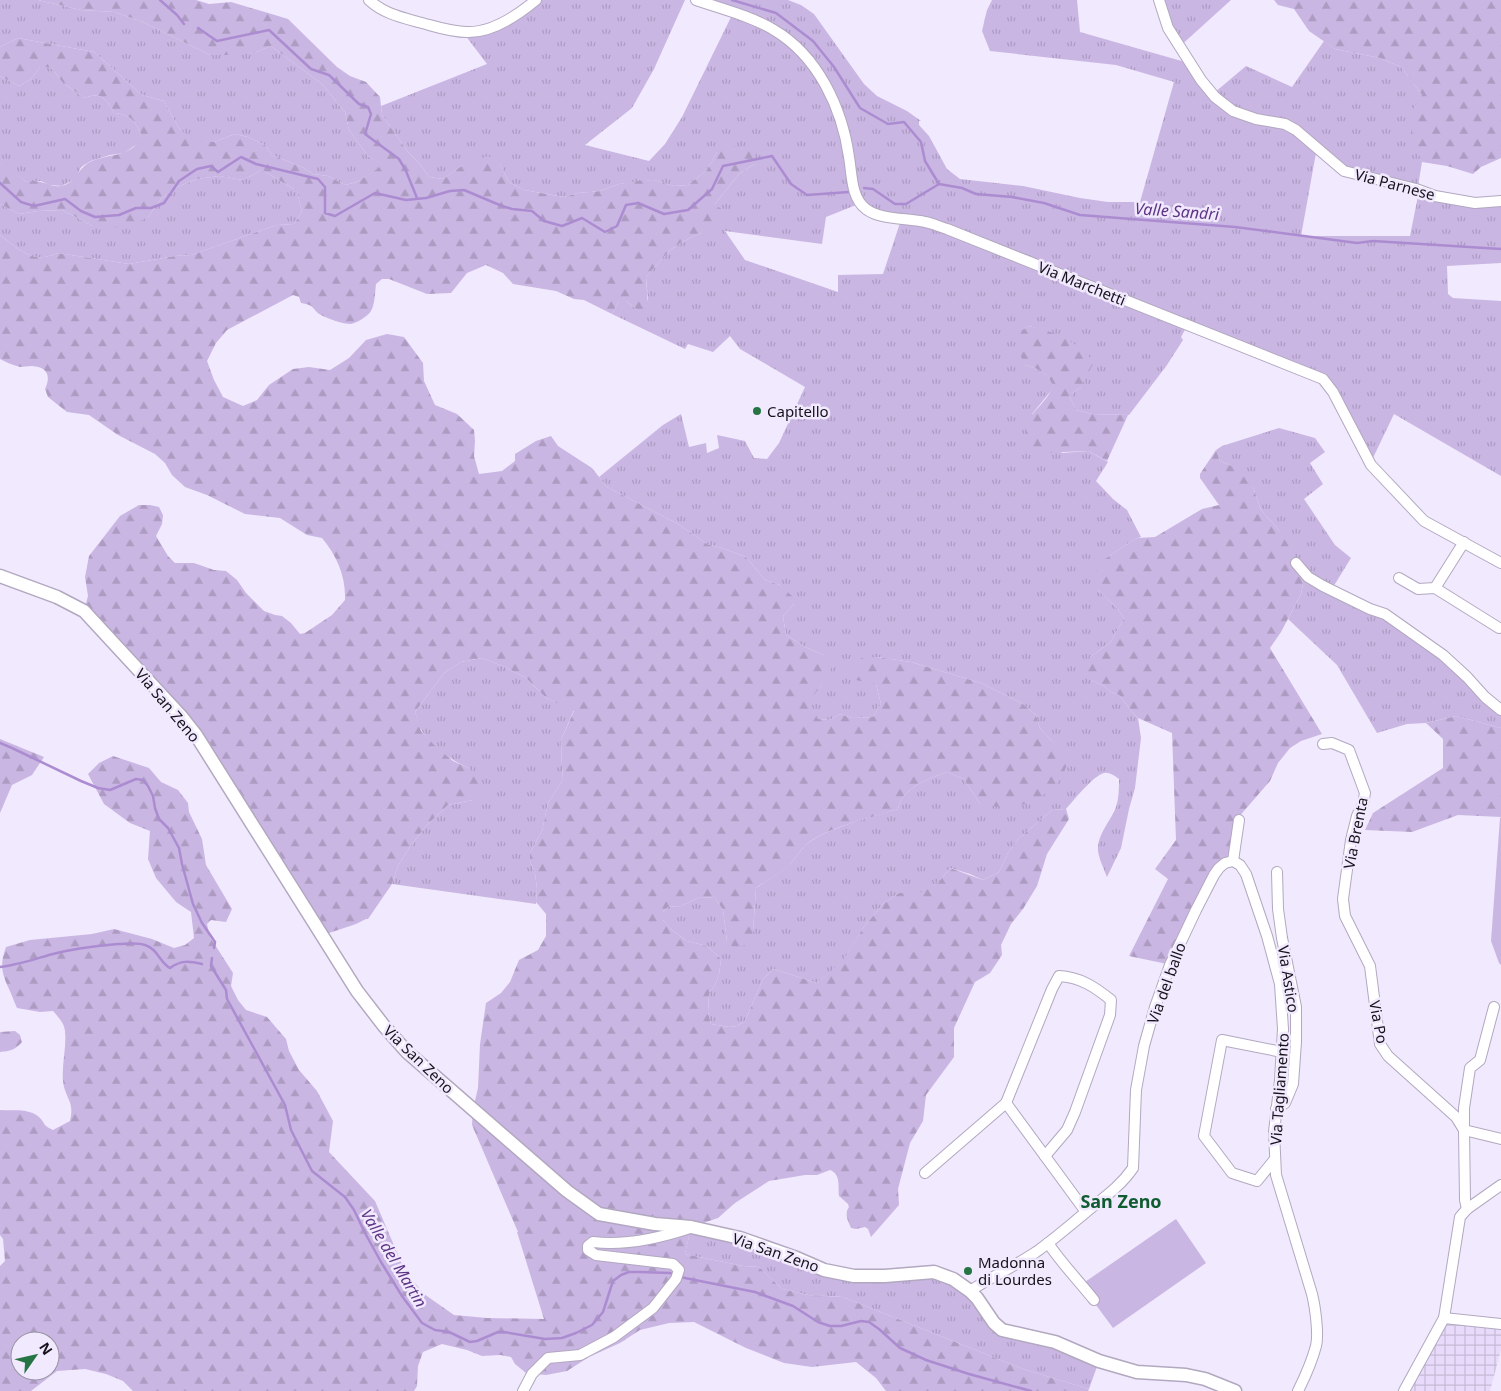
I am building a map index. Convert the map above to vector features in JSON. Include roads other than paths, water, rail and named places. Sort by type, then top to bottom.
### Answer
[{"type":"street","points":[[369,0],[384,11],[399,17],[456,31],[470,32],[489,28],[506,21],[522,12],[536,0]]},
{"type":"street","name":"Via Marchetti","points":[[696,0],[773,29],[786,38],[810,62],[835,101],[841,116],[856,195],[858,201],[866,210],[877,214],[926,222],[947,229],[1323,379],[1333,392],[1371,465],[1424,521],[1501,563]]},
{"type":"street","name":"Via Parnese","points":[[1159,0],[1168,28],[1201,80],[1215,97],[1233,111],[1256,119],[1285,124],[1296,130],[1344,171],[1416,188],[1435,196],[1475,203],[1501,201]]},
{"type":"street","points":[[1435,588],[1464,542]]},
{"type":"street","points":[[1296,563],[1308,577],[1323,586],[1370,609],[1386,614],[1443,656],[1501,710]]},
{"type":"street","name":"Via San Zeno","points":[[0,576],[57,597],[84,611],[181,716],[196,735],[357,991],[384,1026],[407,1052],[567,1191],[599,1214],[655,1224],[691,1227],[740,1238],[824,1270],[864,1277],[934,1272],[953,1279],[970,1291],[994,1323],[1002,1330],[1055,1342],[1099,1361],[1137,1372],[1186,1375],[1205,1379],[1235,1391]]},
{"type":"street","points":[[1399,578],[1418,589],[1435,588],[1499,628]]},
{"type":"street","name":"Via Brenta","points":[[1323,744],[1332,743],[1350,750],[1364,794],[1364,804],[1357,816],[1352,840],[1343,899],[1345,916]]},
{"type":"street","points":[[1233,860],[1240,820]]},
{"type":"street","name":"Via Tagliamento","points":[[1233,860],[1240,865],[1246,874],[1268,936],[1280,984],[1283,1029],[1274,1132],[1276,1175],[1315,1305],[1316,1344],[1298,1391]]},
{"type":"street","name":"Via del ballo","points":[[1086,1212],[1111,1193],[1128,1176],[1133,1168],[1136,1090],[1144,1046],[1155,1007],[1170,965],[1214,875],[1225,863],[1233,860]]},
{"type":"street","name":"Via Astico","points":[[1276,1109],[1285,1103],[1293,1084],[1296,1042],[1296,1007],[1282,938],[1278,909],[1277,872]]},
{"type":"street","name":"Via Po","points":[[1345,916],[1370,966],[1380,1044],[1388,1056],[1456,1117],[1464,1130]]},
{"type":"street","points":[[925,1173],[1006,1103],[1052,989],[1059,976],[1071,976],[1081,980],[1111,1000],[1110,1015],[1067,1130],[1045,1156]]},
{"type":"street","points":[[1467,1209],[1465,1200],[1464,1108],[1470,1068],[1480,1060],[1494,1007]]},
{"type":"street","points":[[1275,1159],[1257,1180],[1232,1173],[1204,1136],[1222,1040],[1282,1052]]},
{"type":"street","points":[[970,1291],[1048,1244],[1086,1212],[1006,1103]]},
{"type":"street","points":[[1464,1130],[1501,1139]]},
{"type":"street","points":[[1404,1391],[1444,1318],[1460,1217],[1467,1209],[1501,1185]]},
{"type":"street","points":[[523,1391],[532,1374],[548,1358],[580,1355],[614,1338],[653,1308],[677,1275],[673,1264],[596,1254],[588,1250],[588,1246],[593,1242],[608,1244],[628,1242],[675,1233],[691,1227]]},
{"type":"street","points":[[1048,1244],[1060,1262],[1080,1282],[1094,1300]]},
{"type":"street","points":[[1444,1318],[1501,1324]]},
{"type":"waterway","points":[[160,0],[184,24]]},
{"type":"waterway","points":[[732,0],[776,13],[813,41],[834,67],[860,108],[888,124],[904,122],[921,142],[925,161],[939,184]]},
{"type":"waterway","points":[[198,28],[217,41],[269,30],[311,69],[329,75],[359,104],[368,107],[371,114],[365,134],[399,159],[417,198]]},
{"type":"waterway","name":"Valle Sandri","points":[[0,183],[21,202],[34,206],[65,199],[81,211],[95,217],[119,215],[136,208],[151,208],[164,203],[179,181],[197,169],[211,166],[218,172],[241,157],[256,164],[318,179],[325,187],[325,213],[335,216],[375,193],[406,200],[464,190],[502,206],[532,211],[544,221],[562,226],[582,218],[605,232],[617,226],[626,205],[638,203],[664,214],[688,210],[712,189],[723,166],[772,156],[791,184],[807,195],[849,192]]},
{"type":"waterway","name":"Valle Sandri","points":[[864,188],[873,189],[895,204],[906,204],[939,184],[962,188],[976,194],[1012,197],[1044,203],[1080,215],[1235,227],[1357,243],[1373,241],[1501,249]]},
{"type":"waterway","name":"Valle del Martin","points":[[0,743],[98,788],[110,790],[136,779],[143,780],[153,796],[159,819],[168,828],[179,848],[193,904],[202,923],[215,942],[214,948]]},
{"type":"waterway","points":[[0,967],[74,949],[132,943],[149,947],[170,968],[185,962],[202,964]]},
{"type":"waterway","name":"Valle del Martin","points":[[212,958],[211,966],[226,990],[227,999],[285,1105],[291,1130],[312,1171],[345,1197],[354,1210],[381,1262],[402,1296],[422,1323],[435,1330],[449,1332],[470,1342],[498,1332],[545,1339],[562,1338],[592,1325],[603,1312],[613,1281],[621,1275],[629,1272],[670,1273],[675,1275]]},
{"type":"waterway","name":"Valle del Martin","points":[[680,1277],[755,1292],[793,1306],[818,1322],[830,1326],[841,1326],[861,1321],[869,1322],[900,1348],[926,1360],[1031,1391]]},
{"type":"place","name":"Capitello","points":[[757,411]]},
{"type":"place","name":"Madonna di Lourdes","points":[[968,1271]]},
{"type":"district","name":"San Zeno","points":[[1121,1201]]}]
